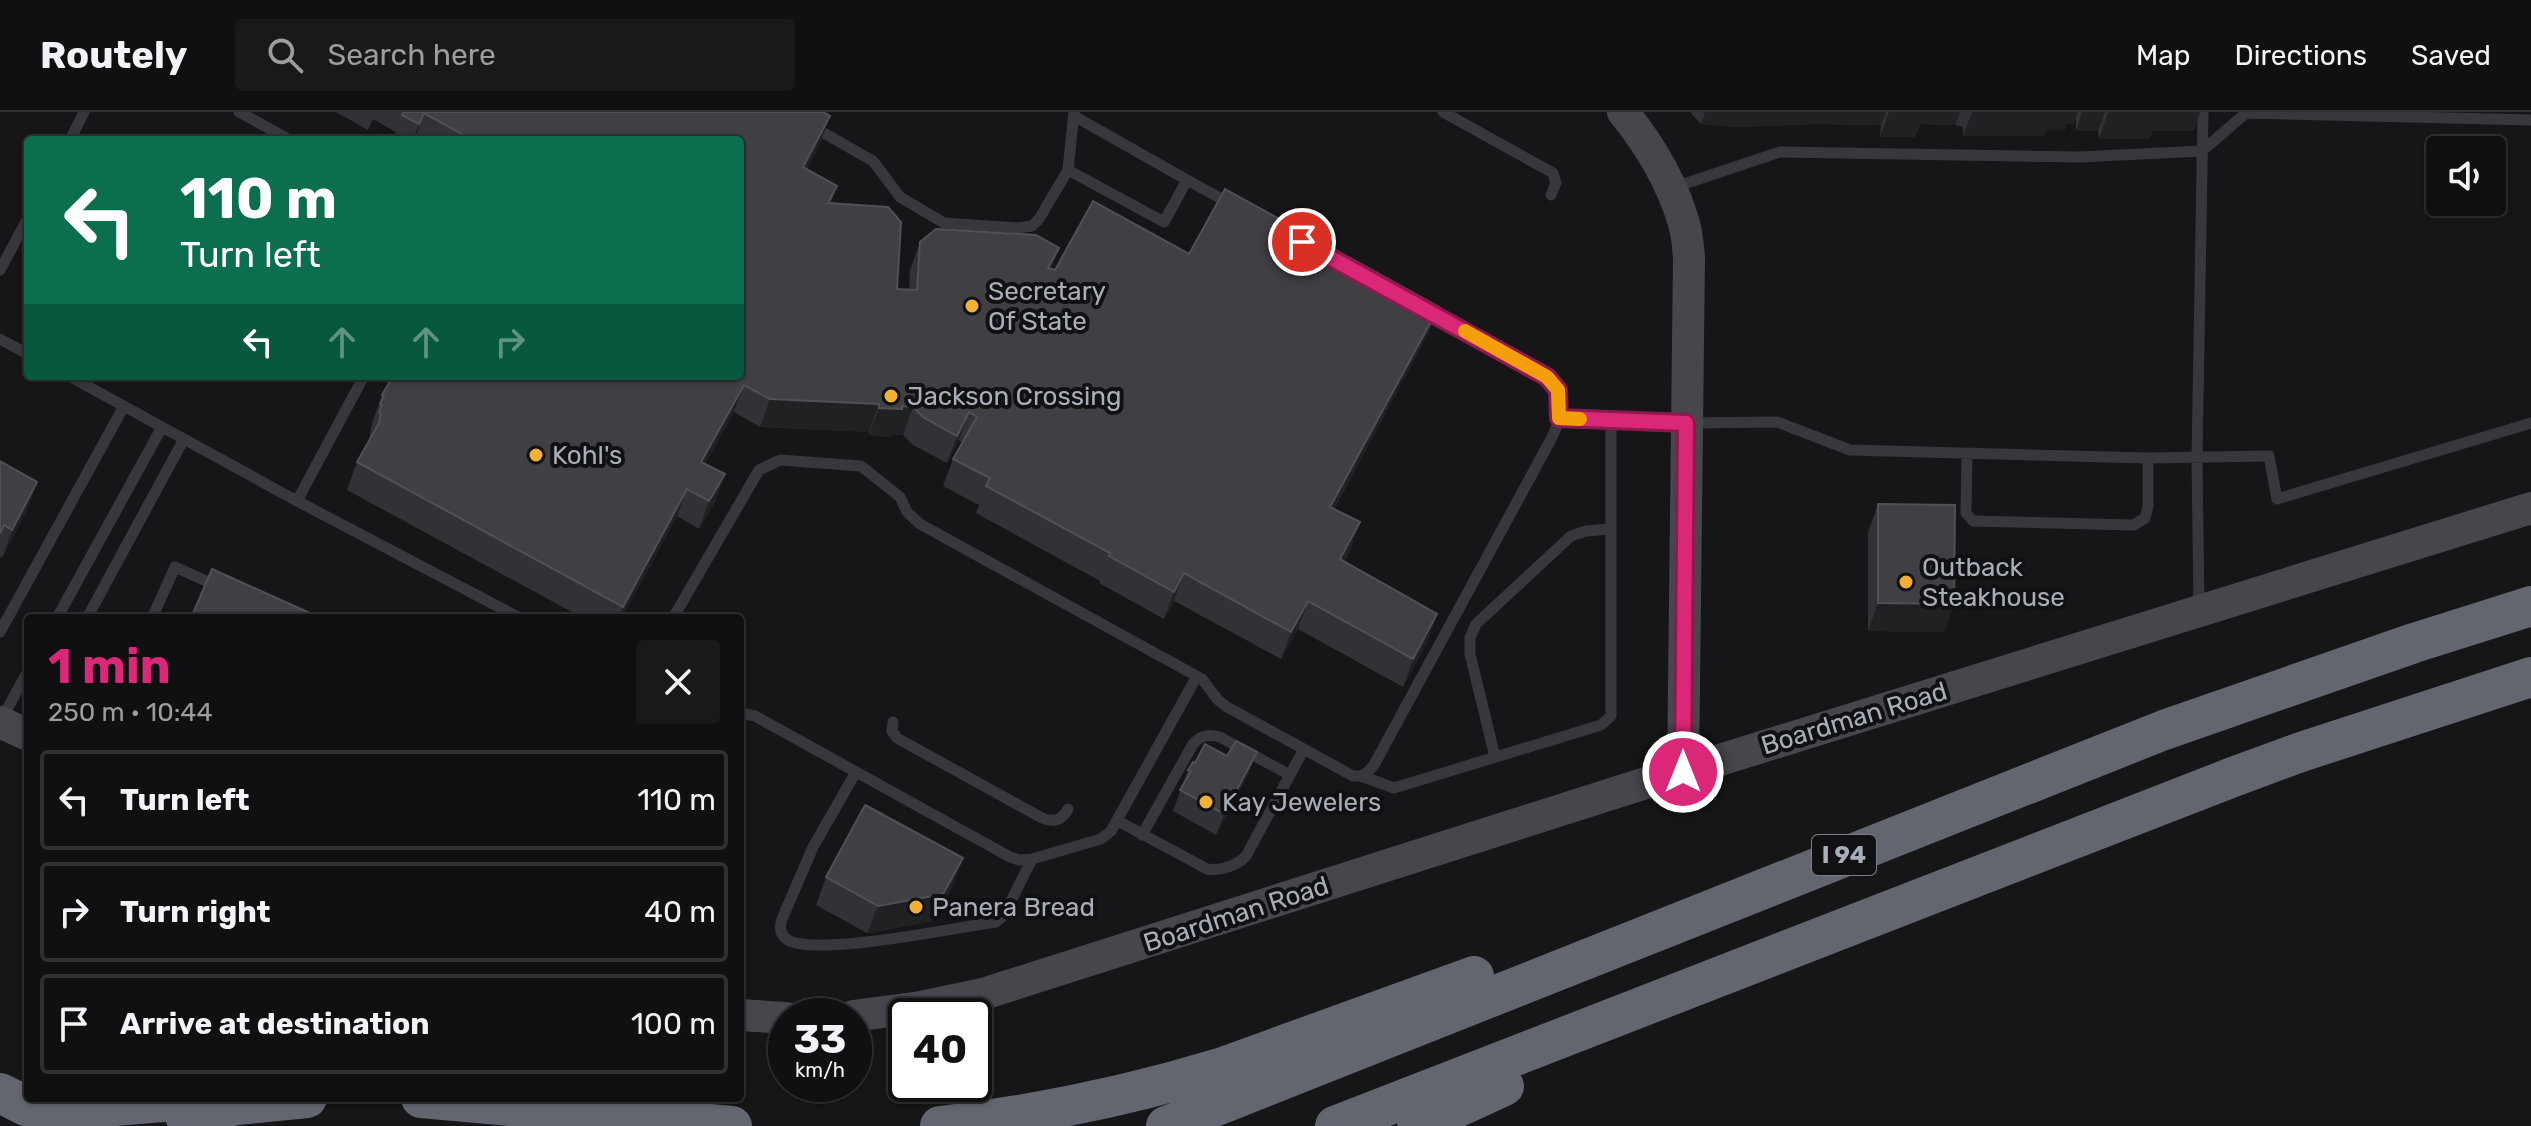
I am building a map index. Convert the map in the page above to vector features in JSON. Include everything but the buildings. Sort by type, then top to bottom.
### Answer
[{"type":"highway","name":"I 94","points":[[1166,1126],[2239,702],[2531,606]]},
{"type":"highway","name":"I 94","points":[[1335,1126],[2287,757],[2531,677]]},
{"type":"highway","points":[[940,1126],[1062,1108],[1180,1080],[1499,967],[1780,881]]},
{"type":"highway","points":[[1417,1126],[1903,904]]},
{"type":"highway","points":[[0,1093],[26,1106],[56,1111],[163,1102]]},
{"type":"highway","points":[[158,1126],[214,1108],[270,1102]]},
{"type":"highway","points":[[465,1102],[732,1126]]},
{"type":"main road","points":[[1623,112],[1644,137],[1670,189],[1684,222],[1689,257],[1683,772]]},
{"type":"main road","name":"Boardman Road","points":[[872,1013],[983,994],[2531,508]]},
{"type":"main road","points":[[744,1015],[768,1017]]},
{"type":"lane","points":[[72,136],[84,112]]},
{"type":"lane","points":[[239,112],[283,136]]},
{"type":"lane","points":[[787,112],[873,161],[900,197],[944,223],[1032,226],[1068,170],[1074,114],[1244,211]]},
{"type":"lane","points":[[1443,112],[1553,173],[1556,183],[1551,195]]},
{"type":"lane","points":[[2199,610],[2197,459],[2203,112]]},
{"type":"lane","points":[[1670,189],[1780,152],[2079,157],[2202,151],[2246,113],[2531,120]]},
{"type":"lane","points":[[1068,170],[1164,222],[1187,180]]},
{"type":"lane","points":[[0,270],[24,225]]},
{"type":"lane","points":[[1361,776],[1374,765],[1550,441],[1559,418],[1558,390],[1547,377],[1407,299]]},
{"type":"lane","points":[[0,339],[24,352]]},
{"type":"lane","points":[[76,380],[512,614]]},
{"type":"lane","points":[[297,501],[362,380]]},
{"type":"lane","points":[[0,632],[124,406]]},
{"type":"lane","points":[[1559,418],[1686,423],[1777,422],[1850,450],[2197,459],[2269,456],[2277,499],[2531,423]]},
{"type":"lane","points":[[675,614],[759,470],[780,460],[861,466],[900,497],[907,512],[920,524],[1197,676],[1227,707],[1353,776],[1394,788],[1601,725],[1611,716],[1611,420]]},
{"type":"lane","points":[[59,614],[162,427]]},
{"type":"lane","points":[[89,614],[184,439]]},
{"type":"lane","points":[[1967,455],[1966,513],[1973,521],[2134,525],[2145,518],[2148,506],[2148,458]]},
{"type":"lane","points":[[1495,757],[1470,654],[1470,638],[1476,624],[1571,536],[1611,529]]},
{"type":"lane","points":[[154,614],[175,567],[231,592]]},
{"type":"lane","points":[[1437,616],[1451,623]]},
{"type":"lane","points":[[744,714],[755,716],[1010,857],[1032,859],[1101,839],[1111,831],[1197,676]]},
{"type":"lane","points":[[16,728],[24,690]]},
{"type":"lane","points":[[893,722],[892,731],[897,738],[1042,818],[1049,821],[1060,819],[1068,809]]},
{"type":"lane","points":[[1142,835],[1193,744],[1202,737],[1220,737],[1290,775]]},
{"type":"lane","points":[[1118,821],[1207,869],[1218,870],[1238,863],[1246,856],[1304,749]]},
{"type":"lane","points":[[856,772],[813,847],[785,910],[780,926],[786,939],[803,944],[853,945],[996,922],[1004,915],[1032,859]]},
{"type":"slow traffic","points":[[1465,331],[1547,377],[1558,390],[1559,418],[1580,419]]},
{"type":"place","name":"Secretary Of State","points":[[972,306]]},
{"type":"place","name":"Jackson Crossing","points":[[891,396]]},
{"type":"place","name":"Kohl's","points":[[536,455]]},
{"type":"place","name":"Outback Steakhouse","points":[[1906,582]]},
{"type":"place","name":"Kay Jewelers","points":[[1206,802]]},
{"type":"place","name":"Panera Bread","points":[[916,907]]},
{"type":"route","points":[[1302,242],[1539,371],[1558,390],[1559,418],[1686,423],[1683,772]]}]
